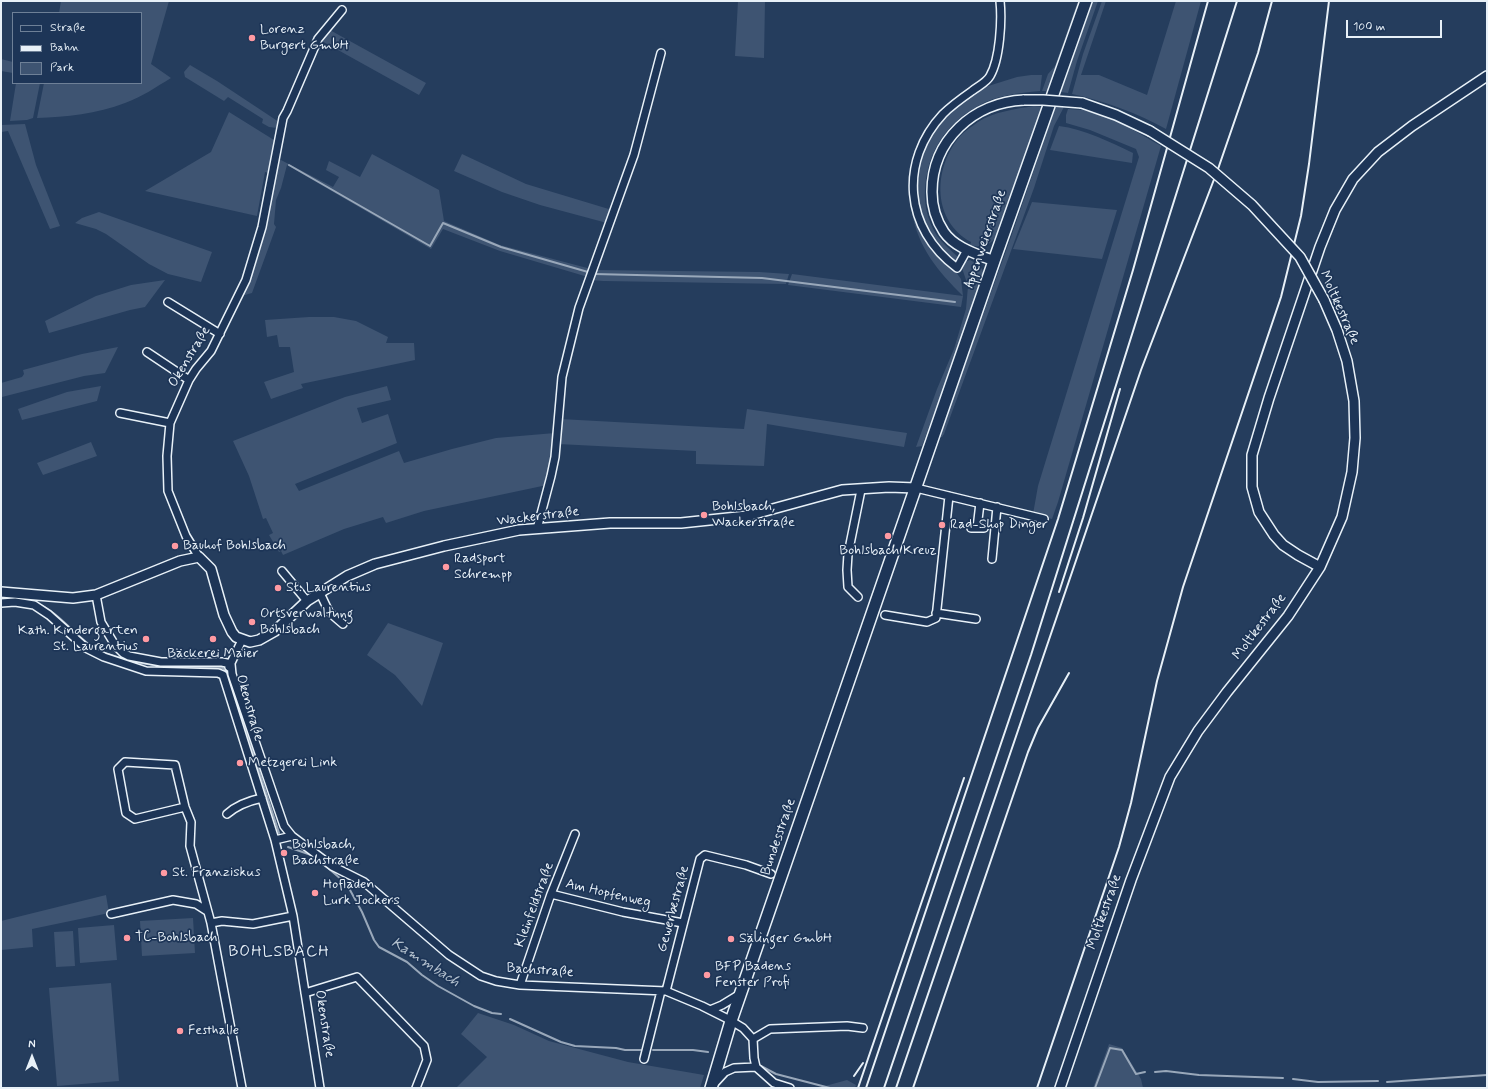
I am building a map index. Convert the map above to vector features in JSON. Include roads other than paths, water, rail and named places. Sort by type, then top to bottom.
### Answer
[{"type":"main road","name":"Appenweierstraße","points":[[877,597],[1086,1]]},
{"type":"main road","name":"Bundesstraße","points":[[711,1088],[731,1021],[877,597]]},
{"type":"street","points":[[967,250],[957,268],[935,247],[923,229],[917,216],[914,202],[913,185],[915,165],[923,142],[936,122],[944,113],[990,77],[997,54],[1001,15],[1000,1]]},
{"type":"street","name":"Okenstraße","points":[[320,1088],[293,916],[275,840],[223,675],[230,666],[242,640],[236,637],[232,632],[224,615],[211,569],[199,557],[186,536],[168,491],[167,456],[170,423],[189,380],[211,351],[246,280],[262,227],[278,151],[282,118],[287,111],[318,39],[342,10]]},
{"type":"street","points":[[537,529],[552,476],[562,377],[578,308],[634,155],[661,53]]},
{"type":"street","points":[[1320,567],[1298,555],[1284,545],[1274,535],[1259,512],[1252,487],[1252,455],[1269,398],[1320,247],[1335,210],[1353,179],[1378,152],[1412,126],[1487,76]]},
{"type":"street","name":"Moltkestraße","points":[[994,261],[967,250],[954,242],[945,232],[937,218],[932,202],[934,169],[939,154],[949,139],[960,126],[979,112],[997,104],[1013,101],[1043,100],[1082,103],[1116,115],[1150,131],[1209,168],[1252,205],[1300,257],[1324,300],[1337,330],[1348,361],[1354,401],[1355,438],[1352,472],[1342,518],[1320,567],[1288,616],[1198,731],[1170,777],[1131,880],[1060,1088]]},
{"type":"street","points":[[168,302],[220,334]]},
{"type":"street","points":[[148,352],[189,380]]},
{"type":"street","points":[[120,413],[170,423]]},
{"type":"street","name":"Wackerstraße","points":[[242,640],[250,642],[259,640],[276,631],[307,602],[347,576],[375,564],[444,546],[520,530],[610,523],[680,523],[747,516],[842,490],[861,490],[889,487],[916,488],[1044,519]]},
{"type":"street","points":[[858,597],[848,587],[847,570],[861,490]]},
{"type":"street","points":[[886,615],[926,622],[936,618],[949,496]]},
{"type":"street","points":[[977,528],[980,504]]},
{"type":"street","points":[[992,559],[996,508]]},
{"type":"street","points":[[1,592],[72,598],[96,595],[180,561],[199,557]]},
{"type":"street","points":[[282,571],[307,602]]},
{"type":"street","points":[[320,594],[329,612],[343,624]]},
{"type":"street","points":[[96,595],[101,622],[115,645],[123,653],[129,656],[161,662],[222,662],[230,666]]},
{"type":"street","points":[[1,603],[15,602],[34,605],[49,615],[86,648],[104,657],[146,671],[218,673],[223,675]]},
{"type":"street","points":[[936,613],[976,619]]},
{"type":"street","name":"Bachstraße","points":[[230,666],[284,826],[292,836],[332,866],[364,882],[449,955],[480,976],[496,981],[520,985],[663,991],[710,1010],[731,1021],[743,1028],[753,1039]]},
{"type":"street","points":[[185,807],[136,820],[126,813],[118,769],[125,762],[175,766],[185,807],[191,822],[190,846],[211,923],[242,1088]]},
{"type":"street","points":[[227,814],[234,808],[249,801],[262,798]]},
{"type":"street","name":"Kleinfeldstraße","points":[[520,985],[551,894],[576,834]]},
{"type":"street","points":[[275,840],[292,836]]},
{"type":"street","name":"Gewerbestraße","points":[[663,991],[702,856],[705,855],[746,865],[771,874]]},
{"type":"street","name":"Am Hopfenweg","points":[[551,894],[623,912],[683,923]]},
{"type":"street","points":[[111,914],[173,900],[196,904],[208,911]]},
{"type":"street","points":[[211,923],[222,921],[253,924],[293,916]]},
{"type":"street","points":[[305,993],[357,977],[424,1046],[427,1060],[416,1088]]},
{"type":"street","points":[[644,1059],[663,991]]},
{"type":"street","points":[[710,1010],[722,1005],[741,992]]},
{"type":"street","points":[[790,1088],[774,1083],[756,1067],[753,1039],[770,1029],[847,1026],[863,1028]]},
{"type":"street","points":[[711,1088],[725,1072],[734,1068],[756,1067]]},
{"type":"waterway","points":[[289,165],[430,246],[443,223],[501,247],[588,272]]},
{"type":"waterway","points":[[594,274],[762,278],[955,302]]},
{"type":"waterway","name":"Kammbach","points":[[1,599],[8,599]]},
{"type":"waterway","name":"Kammbach","points":[[36,603],[52,612],[86,642],[100,651],[134,662],[158,666],[180,668],[223,668],[228,675],[279,833]]},
{"type":"waterway","name":"Kammbach","points":[[288,847],[314,856],[342,880],[350,890],[362,912],[374,940],[379,947],[407,962],[438,986],[474,1006],[492,1013],[501,1014]]},
{"type":"waterway","name":"Kammbach","points":[[510,1019],[561,1042],[575,1046],[641,1050]]},
{"type":"waterway","points":[[1095,1088],[1110,1048],[1122,1050],[1136,1074],[1145,1072]]},
{"type":"waterway","name":"Kammbach","points":[[653,1050],[693,1050],[708,1052]]},
{"type":"waterway","name":"Kammbach","points":[[761,1066],[776,1074],[830,1088]]},
{"type":"waterway","points":[[1155,1072],[1166,1071],[1199,1075],[1283,1078]]},
{"type":"waterway","points":[[1387,1082],[1487,1075]]},
{"type":"waterway","points":[[1293,1079],[1318,1082],[1378,1081]]},
{"type":"railway","points":[[866,1088],[1058,519],[1133,270],[1208,1]]},
{"type":"railway","points":[[884,1088],[1031,655],[1237,1]]},
{"type":"railway","points":[[896,1088],[1141,370],[1218,169],[1258,53],[1272,1]]},
{"type":"railway","points":[[1037,1088],[1119,847],[1131,803],[1157,681],[1183,587],[1281,297],[1301,216],[1309,164],[1329,1]]},
{"type":"railway","points":[[1059,592],[1083,518],[1120,389]]},
{"type":"railway","points":[[913,1088],[1028,752],[1038,728],[1069,673]]},
{"type":"railway","points":[[858,1088],[964,778]]},
{"type":"railway","points":[[854,1076],[863,1063]]},
{"type":"place","name":"Lorenz Burgert GmbH","points":[[252,38]]},
{"type":"place","name":"Bohlsbach, Wackerstraße","points":[[704,515]]},
{"type":"place","name":"Rad-Shop Dinger","points":[[942,525]]},
{"type":"place","name":"Bohlsbach Kreuz","points":[[888,536]]},
{"type":"place","name":"Bauhof Bohlsbach","points":[[175,546]]},
{"type":"place","name":"Radsport Schrempp","points":[[446,567]]},
{"type":"place","name":"St. Laurentius","points":[[278,588]]},
{"type":"place","name":"Ortsverwaltung Bohlsbach","points":[[252,622]]},
{"type":"place","name":"Kath. Kindergarten St. Laurentius","points":[[146,639]]},
{"type":"place","name":"Bäckerei Maier","points":[[213,639]]},
{"type":"place","name":"Metzgerei Link","points":[[240,763]]},
{"type":"place","name":"Bohlsbach, Bachstraße","points":[[284,853]]},
{"type":"place","name":"St. Franziskus","points":[[164,873]]},
{"type":"place","name":"Hofladen Lurk Jockers","points":[[315,893]]},
{"type":"place","name":"TC-Bohlsbach","points":[[127,938]]},
{"type":"place","name":"Sälinger GmbH","points":[[731,939]]},
{"type":"place","name":"BFP Badens Fenster Profi","points":[[707,975]]},
{"type":"place","name":"Festhalle","points":[[180,1031]]},
{"type":"district","name":"BOHLSBACH","points":[[279,953]]}]
